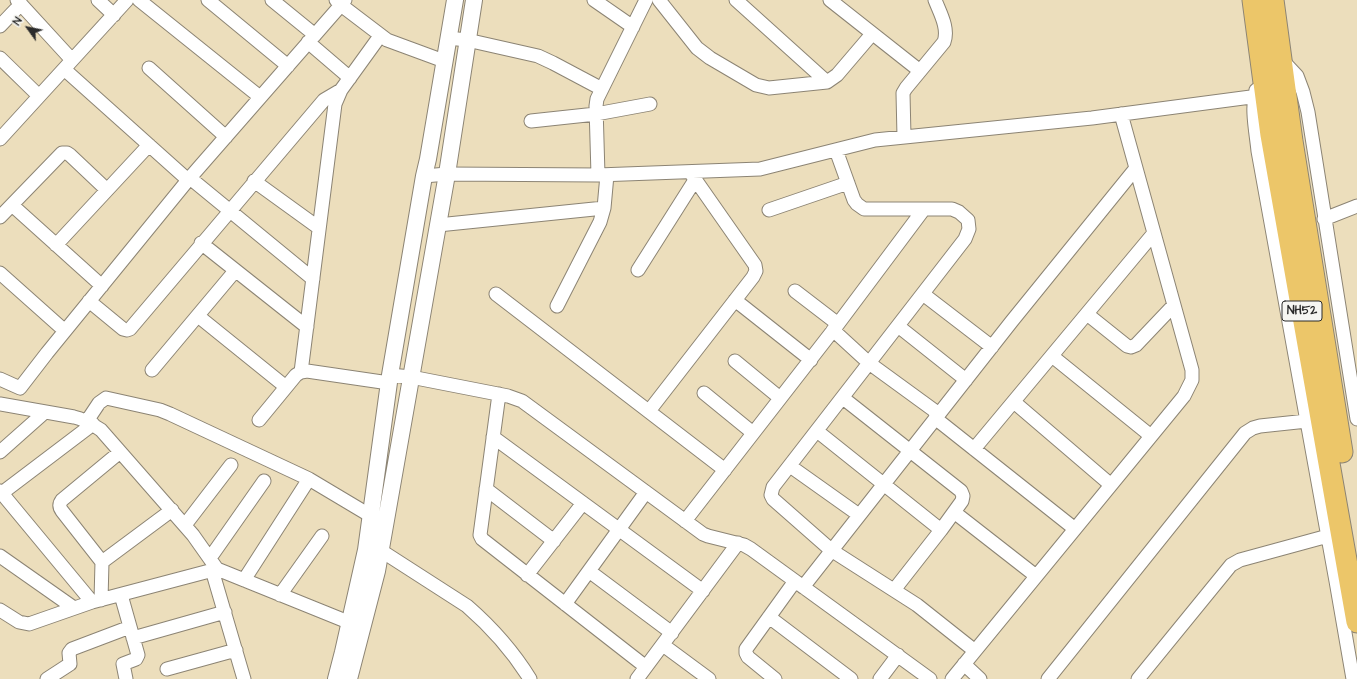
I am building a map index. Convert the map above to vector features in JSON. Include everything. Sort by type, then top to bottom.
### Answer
[{"type":"highway","name":"NH52","points":[[1254,0],[1292,141],[1340,446],[1357,541]]},
{"type":"highway","name":"NH52","points":[[1273,0],[1271,62],[1260,96],[1271,135],[1357,622]]},
{"type":"street","points":[[98,0],[114,15]]},
{"type":"street","points":[[1,136],[127,0]]},
{"type":"street","points":[[139,0],[260,98]]},
{"type":"street","points":[[208,0],[288,66]]},
{"type":"street","points":[[272,0],[350,78]]},
{"type":"street","points":[[349,679],[390,379],[455,0]]},
{"type":"street","points":[[336,679],[377,571],[447,174],[474,0]]},
{"type":"street","points":[[594,0],[633,26]]},
{"type":"street","points":[[557,306],[600,222],[604,208],[603,175],[596,114],[597,99],[646,0]]},
{"type":"street","points":[[659,0],[697,48],[710,58],[756,85],[769,88],[827,82],[837,75],[872,34]]},
{"type":"street","points":[[736,0],[827,82]]},
{"type":"street","points":[[830,0],[920,71]]},
{"type":"street","points":[[904,137],[903,94],[906,88],[944,42],[946,36],[946,30],[935,0]]},
{"type":"street","points":[[0,26],[19,2],[68,65],[149,146],[313,280]]},
{"type":"street","points":[[0,379],[20,388],[189,179],[312,39],[341,2],[380,36],[444,61]]},
{"type":"street","points":[[301,372],[335,104],[341,90],[380,36]]},
{"type":"street","points":[[448,38],[468,40],[546,59],[602,89]]},
{"type":"street","points":[[0,58],[39,96]]},
{"type":"street","points":[[1271,62],[1297,76],[1308,112],[1357,419]]},
{"type":"street","points":[[149,68],[226,137]]},
{"type":"street","points":[[89,301],[123,329],[130,329],[229,210],[324,100],[341,90]]},
{"type":"street","points":[[424,176],[447,174],[693,176],[760,169],[875,140],[1121,114],[1260,96],[1255,129],[1258,151],[1353,679]]},
{"type":"street","points":[[531,121],[596,114],[650,104]]},
{"type":"street","points":[[952,679],[1184,396],[1192,380],[1192,370],[1121,114]]},
{"type":"street","points":[[56,245],[149,146]]},
{"type":"street","points":[[836,150],[854,200],[864,209],[952,209],[959,212],[968,220],[969,229],[965,239],[773,487],[773,499],[831,550],[917,605],[975,651]]},
{"type":"street","points":[[0,217],[62,153],[70,155],[107,190]]},
{"type":"street","points":[[775,679],[748,657],[746,654],[746,649],[748,645],[769,617],[831,550],[1136,168]]},
{"type":"street","points":[[638,270],[693,176]]},
{"type":"street","points":[[649,411],[753,277],[756,270],[755,265],[693,176]]},
{"type":"street","points":[[254,181],[319,228]]},
{"type":"street","points":[[769,210],[848,183]]},
{"type":"street","points":[[12,205],[102,286]]},
{"type":"street","points":[[1324,219],[1357,206]]},
{"type":"street","points":[[438,225],[604,208]]},
{"type":"street","points":[[685,521],[811,360],[924,209]]},
{"type":"street","points":[[974,449],[1154,233]]},
{"type":"street","points":[[201,244],[307,327]]},
{"type":"street","points":[[152,370],[235,270]]},
{"type":"street","points":[[0,273],[65,331]]},
{"type":"street","points":[[795,291],[836,327],[869,363],[937,416],[974,449],[1075,529]]},
{"type":"street","points":[[496,294],[725,470]]},
{"type":"street","points":[[922,294],[992,347]]},
{"type":"street","points":[[735,300],[811,360]]},
{"type":"street","points":[[1087,314],[1127,346],[1131,347],[1136,344],[1174,305]]},
{"type":"street","points":[[198,316],[286,387]]},
{"type":"street","points":[[898,326],[966,380]]},
{"type":"street","points":[[1052,356],[1151,436]]},
{"type":"street","points":[[735,361],[780,398]]},
{"type":"street","points":[[259,420],[296,375],[307,371],[390,379],[411,377],[499,394],[522,401],[685,521],[708,536],[738,543],[751,549],[930,679]]},
{"type":"street","points":[[499,394],[480,535],[482,540],[646,667]]},
{"type":"street","points":[[704,394],[753,433]]},
{"type":"street","points":[[97,601],[2,497],[90,423],[99,403],[106,398],[160,410],[309,479],[371,516]]},
{"type":"street","points":[[843,398],[961,491],[963,496],[962,501],[941,530],[894,590]]},
{"type":"street","points":[[1014,402],[1111,485]]},
{"type":"street","points":[[0,404],[74,417],[90,423],[101,430],[172,510],[185,525],[213,566],[244,679]]},
{"type":"street","points":[[0,452],[45,412]]},
{"type":"street","points":[[1048,679],[1245,433],[1260,426],[1307,421]]},
{"type":"street","points":[[817,431],[941,530]]},
{"type":"street","points":[[493,437],[702,591]]},
{"type":"street","points":[[97,601],[102,562],[62,511],[60,504],[62,500],[120,452]]},
{"type":"street","points":[[185,525],[231,465]]},
{"type":"street","points":[[790,466],[858,515]]},
{"type":"street","points":[[244,580],[309,479]]},
{"type":"street","points":[[213,566],[264,480]]},
{"type":"street","points":[[486,489],[554,541]]},
{"type":"street","points":[[565,604],[646,492]]},
{"type":"street","points":[[528,575],[583,503]]},
{"type":"street","points":[[102,562],[172,510]]},
{"type":"street","points":[[954,512],[1036,576]]},
{"type":"street","points":[[280,595],[322,536]]},
{"type":"street","points":[[1138,679],[1231,565],[1240,560],[1328,536]]},
{"type":"street","points":[[637,679],[738,543]]},
{"type":"street","points":[[380,550],[467,606],[479,617],[512,654],[524,668],[530,679]]},
{"type":"street","points":[[0,556],[74,608]]},
{"type":"street","points":[[0,610],[19,622],[29,624],[74,608],[213,566],[280,595],[356,625]]},
{"type":"street","points":[[589,571],[672,633]]},
{"type":"street","points":[[121,595],[138,656],[136,659],[123,664],[126,679]]},
{"type":"street","points":[[47,679],[70,664],[69,653],[72,649],[131,632],[225,612]]},
{"type":"street","points":[[769,617],[850,679]]},
{"type":"street","points":[[662,645],[709,679]]},
{"type":"street","points":[[167,669],[236,650]]},
{"type":"street","points":[[880,679],[898,655]]},
{"type":"street","points":[[964,664],[980,679]]}]
